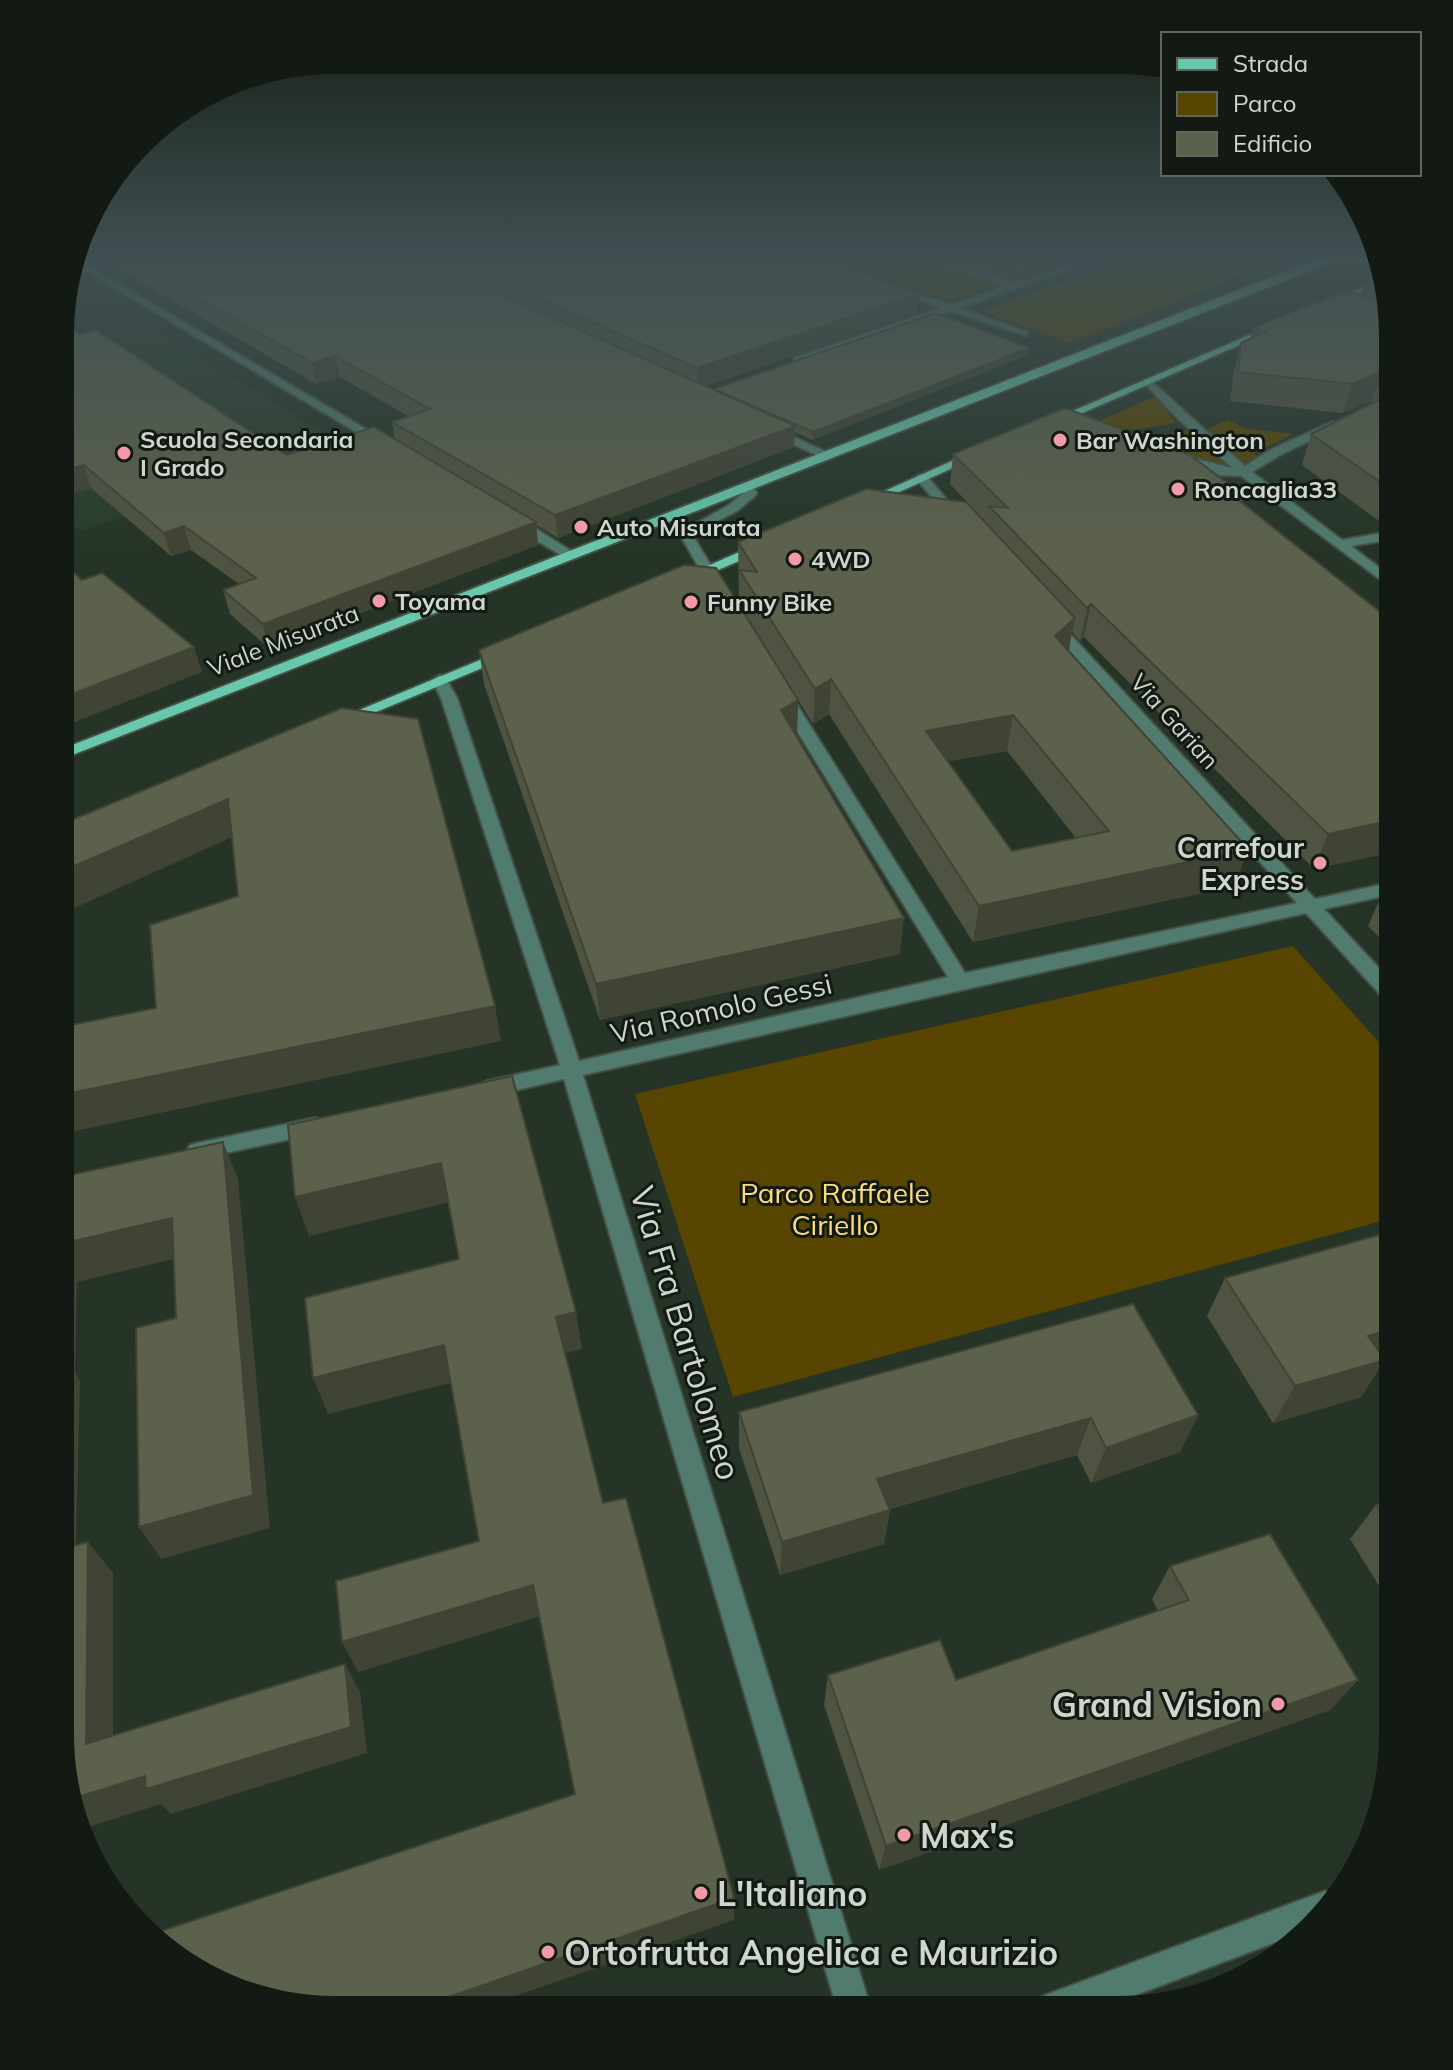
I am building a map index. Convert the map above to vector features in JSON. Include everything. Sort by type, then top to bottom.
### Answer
[{"type":"main road","name":"Viale Misurata","points":[[74,749],[1078,356]]},
{"type":"main road","points":[[1047,425],[1211,356]]},
{"type":"main road","points":[[850,509],[991,448]]},
{"type":"main road","points":[[674,583],[778,539]]},
{"type":"main road","points":[[323,728],[524,646]]},
{"type":"street","points":[[237,356],[392,449]]},
{"type":"street","points":[[783,365],[810,356]]},
{"type":"street","points":[[1149,382],[1196,430],[1244,472],[1379,574]]},
{"type":"street","points":[[1163,451],[1203,467],[1244,472],[1276,452],[1350,417]]},
{"type":"street","points":[[1061,419],[1083,424]]},
{"type":"street","points":[[751,421],[825,454]]},
{"type":"street","points":[[922,478],[963,525]]},
{"type":"street","name":"Viale Misurata","points":[[706,570],[685,533],[733,508],[751,493],[747,486]]},
{"type":"street","points":[[500,513],[569,554]]},
{"type":"street","points":[[1342,544],[1379,537]]},
{"type":"street","points":[[706,570],[724,599]]},
{"type":"street","name":"Via Garian","points":[[1038,608],[1379,980]]},
{"type":"street","name":"Via Fra Bartolomeo","points":[[440,680],[449,698],[572,1071],[850,1996]]},
{"type":"street","points":[[774,680],[960,981]]},
{"type":"street","name":"Via Romolo Gessi","points":[[463,1094],[960,981],[1379,891]]},
{"type":"street","points":[[169,1157],[340,1121]]},
{"type":"street","points":[[1088,1996],[1307,1914]]},
{"type":"shaded area","points":[[74,356],[197,356],[346,447],[80,531],[74,526]]},
{"type":"green space","points":[[1156,396],[1176,423],[1134,430],[1091,424]]},
{"type":"green space","points":[[1228,420],[1245,428],[1293,434],[1255,453],[1256,459],[1243,463],[1205,430]]},
{"type":"green space","points":[[1187,430],[1228,467],[1143,439]]},
{"type":"green space","name":"Parco Raffaele Ciriello","points":[[1293,946],[1379,1042],[1378,1222],[733,1397],[635,1094]]},
{"type":"building","points":[[74,356],[135,356],[287,455],[374,427],[536,522],[263,624],[223,590],[256,578],[184,526],[164,533],[84,465],[74,468]]},
{"type":"building","points":[[299,356],[637,356],[795,426],[555,515],[392,422],[430,409],[335,356],[312,363]]},
{"type":"building","points":[[669,356],[734,356],[697,368]]},
{"type":"building","points":[[812,356],[1009,356],[813,432],[714,389]]},
{"type":"building","points":[[1240,356],[1379,356],[1379,373],[1352,384],[1238,372]]},
{"type":"building","points":[[1379,400],[1379,481],[1311,434]]},
{"type":"building","points":[[1065,408],[1190,455],[1244,496],[1236,498],[1379,611],[1379,823],[1328,834],[1091,604],[1087,608],[989,506],[1008,508],[953,454]]},
{"type":"building","points":[[866,489],[966,502],[1075,618],[1055,636],[1248,849],[979,906],[831,679],[815,689],[739,570],[757,572],[738,542]],"holes":[[[1013,715],[1109,831],[1012,851],[926,731]]]},
{"type":"building","points":[[684,565],[716,568],[798,700],[781,710],[904,918],[596,984],[479,650]]},
{"type":"building","points":[[74,573],[82,580],[102,573],[194,647],[74,693]]},
{"type":"building","points":[[342,708],[418,719],[495,1006],[74,1092],[74,1024],[156,1008],[150,925],[238,896],[228,799],[74,866],[74,819]]},
{"type":"building","points":[[512,1076],[576,1312],[556,1317],[603,1503],[626,1498],[734,1898],[452,1996],[335,1996],[301,1994],[267,1987],[204,1961],[162,1931],[575,1794],[533,1585],[342,1642],[336,1581],[479,1541],[444,1345],[313,1378],[305,1298],[459,1259],[441,1163],[295,1197],[288,1125]]},
{"type":"building","points":[[223,1142],[253,1495],[139,1527],[136,1328],[176,1318],[172,1218],[74,1241],[74,1174]]},
{"type":"building","points":[[1378,1235],[1378,1333],[1368,1336],[1378,1351],[1378,1362],[1295,1386],[1225,1278]]},
{"type":"building","points":[[1133,1304],[1198,1415],[1106,1448],[1091,1418],[877,1479],[890,1510],[782,1542],[739,1412]]},
{"type":"building","points":[[1270,1534],[1358,1680],[886,1846],[828,1675],[940,1640],[956,1680],[1189,1600],[1170,1566]]},
{"type":"building","points":[[88,1542],[86,1744],[345,1664],[351,1727],[146,1789],[145,1776],[82,1796],[74,1735],[74,1546]]},
{"type":"place","name":"Bar Washington","points":[[1060,440]]},
{"type":"place","name":"Scuola Secondaria I Grado","points":[[124,453]]},
{"type":"place","name":"Roncaglia33","points":[[1178,489]]},
{"type":"place","name":"Auto Misurata","points":[[581,527]]},
{"type":"place","name":"4WD","points":[[795,559]]},
{"type":"place","name":"Toyama","points":[[379,601]]},
{"type":"place","name":"Funny Bike","points":[[691,602]]},
{"type":"place","name":"Carrefour Express","points":[[1320,863]]},
{"type":"place","name":"Grand Vision","points":[[1278,1704]]},
{"type":"place","name":"Max's","points":[[904,1835]]},
{"type":"place","name":"L'Italiano","points":[[701,1893]]},
{"type":"place","name":"Ortofrutta Angelica e Maurizio","points":[[548,1952]]}]
